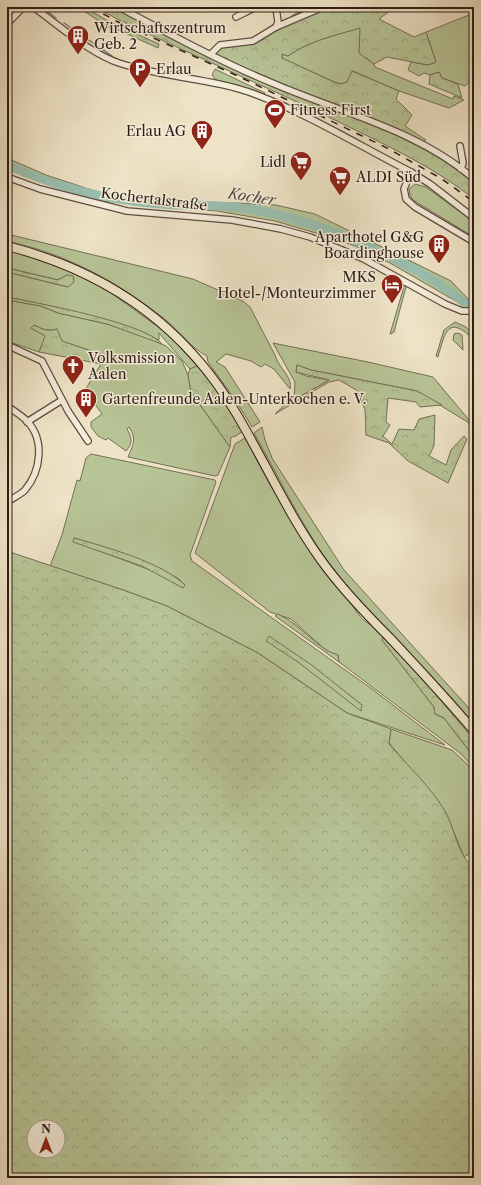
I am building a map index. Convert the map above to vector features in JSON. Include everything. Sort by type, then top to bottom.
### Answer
[{"type":"highway","points":[[7,246],[49,258],[99,280],[127,296],[150,314],[192,353],[230,403],[296,522],[322,561],[368,616],[422,672],[474,731]]},
{"type":"street","points":[[7,24],[23,7]]},
{"type":"street","points":[[33,7],[94,50],[117,62],[147,70],[216,83],[256,94],[282,105],[411,172],[430,184],[474,218]]},
{"type":"street","points":[[119,7],[278,86],[364,118],[420,144],[461,169],[474,179]]},
{"type":"street","points":[[236,17],[256,7]]},
{"type":"street","points":[[276,7],[278,22],[276,27]]},
{"type":"street","points":[[211,54],[220,45],[253,41],[276,27],[323,7]]},
{"type":"street","points":[[460,146],[463,163],[461,169]]},
{"type":"street","points":[[411,172],[404,189],[406,199],[415,207],[474,242]]},
{"type":"street","name":"Kochertalstraße","points":[[7,177],[40,189],[127,211],[232,220],[281,229],[310,237],[364,259],[445,304],[471,311]]},
{"type":"street","points":[[7,345],[42,361],[62,400],[88,441]]},
{"type":"street","points":[[28,422],[62,400]]},
{"type":"street","points":[[7,406],[28,422],[37,440],[39,464],[35,475],[25,490],[7,502]]},
{"type":"green space","points":[[78,7],[84,7],[110,22],[159,44],[158,48],[116,29],[114,31]]},
{"type":"green space","points":[[95,7],[119,7],[211,54],[220,45],[253,41],[316,7],[395,7],[379,19],[414,37],[426,32],[436,62],[428,65],[387,57],[374,64],[359,53],[360,28],[314,42],[304,46],[288,56],[282,54],[282,58],[341,84],[347,82],[352,71],[399,91],[396,99],[412,115],[405,126],[426,140],[419,144],[381,128],[429,152],[474,182],[474,199],[444,177],[395,150],[289,98],[119,20]]},
{"type":"green space","points":[[474,13],[474,78],[465,86],[442,78],[439,72],[430,75],[424,73],[419,76],[408,70],[411,62],[428,65],[436,62],[426,32]]},
{"type":"green space","points":[[361,27],[359,53],[374,64],[375,67],[453,99],[454,96],[464,100],[449,108],[399,91],[353,71],[347,82],[341,84],[282,58],[282,54],[288,56],[304,46],[314,42]]},
{"type":"green space","points":[[215,69],[265,93],[264,95],[216,80],[212,75]]},
{"type":"green space","points":[[439,72],[442,78],[458,84],[462,98],[429,84],[430,75]]},
{"type":"green space","points":[[7,158],[46,175],[104,194],[183,204],[237,203],[276,205],[315,214],[451,281],[474,305],[459,303],[390,263],[355,246],[326,236],[275,221],[217,211],[101,201],[7,169]]},
{"type":"green space","points":[[415,184],[426,187],[474,222],[474,237],[413,200],[409,189]]},
{"type":"green space","points":[[7,234],[193,279],[243,301],[250,307],[287,376],[290,389],[274,369],[265,364],[261,367],[251,361],[226,354],[216,362],[225,367],[260,422],[252,427],[236,401],[208,362],[207,356],[201,353],[166,320],[129,293],[91,271],[51,254],[7,241]]},
{"type":"green space","points":[[7,249],[68,269],[107,290],[168,334],[197,366],[190,369],[159,333],[159,340],[103,319],[65,309],[7,297],[7,272],[68,287],[67,275],[58,280],[7,268]]},
{"type":"green space","points":[[7,268],[58,280],[67,275],[73,276],[74,282],[68,287],[7,272]]},
{"type":"green space","points":[[397,282],[406,287],[394,332],[390,334],[403,290],[403,287]]},
{"type":"green space","points":[[7,297],[114,321],[152,336],[162,344],[107,324],[58,313],[41,306],[7,300]]},
{"type":"green space","points":[[7,300],[41,306],[58,313],[107,324],[141,335],[166,346],[182,361],[188,375],[191,392],[230,447],[218,475],[215,476],[128,457],[134,439],[129,427],[127,429],[131,438],[131,443],[126,451],[108,438],[106,440],[98,436],[91,427],[91,422],[102,414],[85,390],[101,364],[103,355],[61,341],[57,329],[42,329],[34,325],[31,328],[46,336],[39,352],[7,341]]},
{"type":"green space","points":[[455,322],[466,327],[474,335],[474,340],[465,332],[453,327],[449,329],[446,334],[438,357],[436,356],[444,330]]},
{"type":"green space","points":[[34,325],[42,329],[57,329],[62,341],[103,355],[101,364],[39,352],[45,336],[31,328]]},
{"type":"green space","points":[[458,333],[462,335],[463,350],[453,340],[454,334]]},
{"type":"green space","points":[[273,343],[433,377],[474,426],[417,391],[311,370],[297,365],[296,372],[306,376],[329,380],[294,401],[295,382]]},
{"type":"green space","points":[[297,365],[311,370],[417,391],[442,405],[420,407],[416,402],[388,398],[386,422],[390,425],[383,436],[392,444],[399,429],[414,430],[419,419],[435,415],[434,446],[429,456],[446,465],[451,450],[464,436],[467,439],[448,483],[408,461],[389,443],[366,435],[365,410],[358,391],[339,380],[329,382],[275,414],[293,397],[294,400],[329,380],[296,372]]},
{"type":"green space","points":[[197,366],[213,385],[243,431],[236,436],[231,437],[230,447],[191,392],[188,375],[190,369]]},
{"type":"green space","points":[[262,427],[272,458],[344,570],[466,705],[474,715],[474,724],[438,683],[361,602],[326,559],[297,513],[254,433]]},
{"type":"green space","points":[[245,438],[269,483],[297,529],[362,619],[375,628],[383,637],[382,640],[434,707],[435,714],[444,718],[474,757],[474,768],[460,753],[339,662],[338,655],[328,652],[291,619],[270,612],[195,553],[235,444]]},
{"type":"green space","points":[[91,454],[215,480],[216,482],[190,555],[192,561],[372,689],[445,745],[347,713],[258,653],[167,606],[50,566],[62,535],[77,480],[80,481],[86,458]],"holes":[[[74,538],[104,547],[178,578],[185,585],[182,587],[158,573],[100,551]]]},
{"type":"green space","points":[[74,538],[148,562],[175,577],[185,585],[183,588],[142,566],[73,542]]},
{"type":"green space","points":[[7,551],[167,606],[258,653],[347,713],[391,729],[389,744],[427,786],[441,804],[449,820],[460,850],[474,868],[474,1178],[7,1178]]},
{"type":"green space","points":[[278,614],[294,624],[315,642],[330,652],[338,655],[339,662],[275,616]]},
{"type":"green space","points":[[269,636],[313,666],[362,705],[361,711],[298,662],[266,641]]},
{"type":"green space","points":[[383,637],[416,671],[474,740],[474,757],[444,718],[435,714],[434,707],[382,640]]},
{"type":"green space","points":[[391,729],[452,750],[466,763],[474,774],[474,851],[464,857],[446,813],[439,802],[389,743]]},
{"type":"waterway","points":[[292,16],[309,7]]},
{"type":"waterway","points":[[47,11],[56,18]]},
{"type":"waterway","points":[[64,23],[112,56]]},
{"type":"waterway","name":"Kocher","points":[[7,165],[59,185],[113,198],[163,204],[243,208],[311,224],[341,235],[400,262],[453,294],[474,311]]},
{"type":"railway","points":[[91,7],[118,22],[242,78],[387,148],[442,179],[474,202]]},
{"type":"place","name":"Wirtschaftszentrum Geb. 2","points":[[78,56]]},
{"type":"place","name":"Erlau","points":[[140,88]]},
{"type":"place","name":"Fitness First","points":[[275,130]]},
{"type":"place","name":"Erlau AG","points":[[202,150]]},
{"type":"place","name":"Lidl","points":[[301,182]]},
{"type":"place","name":"ALDI Süd","points":[[340,196]]},
{"type":"place","name":"Aparthotel G&G Boardinghouse","points":[[439,264]]},
{"type":"place","name":"MKS Hotel-/Monteurzimmer","points":[[392,304]]},
{"type":"place","name":"Volksmission Aalen","points":[[73,386]]},
{"type":"place","name":"Gartenfreunde Aalen-Unterkochen e. V.","points":[[86,418]]}]
